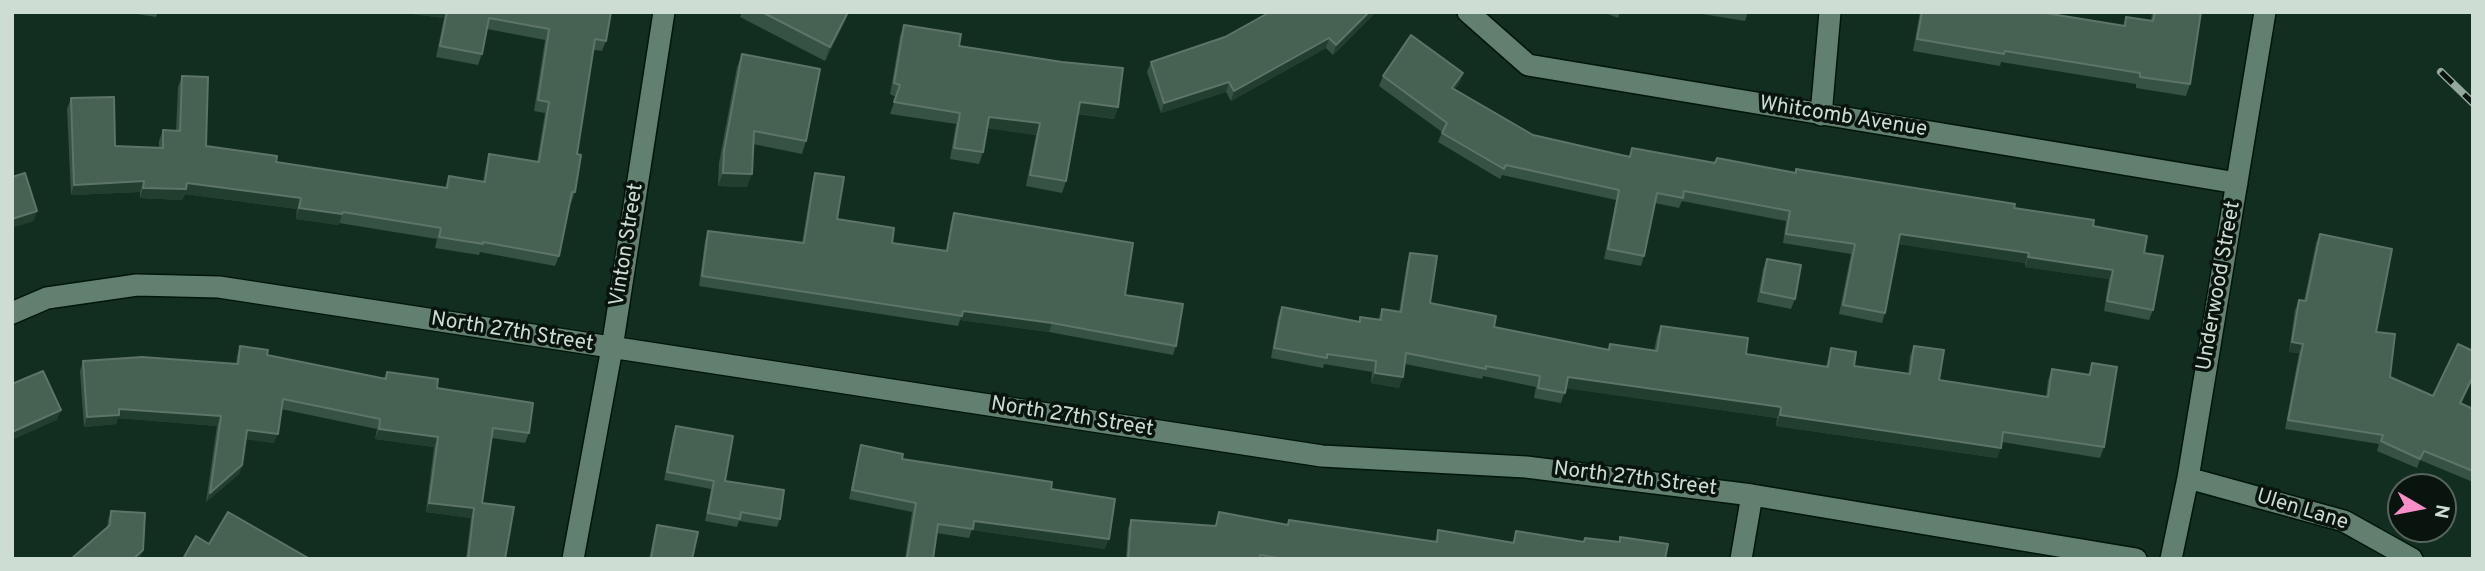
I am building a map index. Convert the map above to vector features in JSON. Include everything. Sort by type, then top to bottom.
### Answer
[{"type":"street","name":"Vinton Street","points":[[573,559],[612,348],[664,12]]},
{"type":"street","name":"Whitcomb Avenue","points":[[1468,12],[1528,65],[2237,183]]},
{"type":"street","points":[[1821,115],[1830,12]]},
{"type":"street","name":"Underwood Street","points":[[2171,559],[2188,478],[2265,12]]},
{"type":"street","name":"North 27th Street","points":[[12,313],[47,298],[137,285],[219,288],[1322,456],[1526,467],[1752,495],[2136,559]]},
{"type":"street","name":"Ulen Lane","points":[[2188,478],[2344,521],[2412,559]]},
{"type":"street","points":[[1741,559],[1752,495]]},
{"type":"building","points":[[447,12],[611,12],[606,41],[595,39],[577,154],[581,155],[575,192],[572,192],[559,256],[439,237],[441,228],[343,212],[299,208],[301,198],[187,183],[186,189],[143,188],[144,181],[74,185],[71,98],[114,97],[115,146],[163,148],[163,130],[180,131],[182,76],[208,77],[206,146],[277,156],[276,162],[447,188],[449,176],[485,182],[489,154],[539,162],[549,102],[538,100],[549,29],[489,18],[482,54],[440,46]]},
{"type":"building","points":[[762,12],[848,12],[830,47]]},
{"type":"building","points":[[1270,12],[1369,12],[1336,45],[1329,38],[1234,91],[1229,82],[1164,103],[1151,62],[1225,37]]},
{"type":"building","points":[[1922,12],[2039,12],[2125,26],[2126,17],[2153,21],[2155,12],[2201,12],[2190,84],[2140,77],[2140,73],[1917,39]]},
{"type":"building","points":[[904,25],[961,34],[959,46],[1062,62],[1123,68],[1118,107],[1080,102],[1066,181],[1030,175],[1040,123],[989,117],[983,152],[954,148],[960,113],[894,102],[900,85],[894,83]]},
{"type":"building","points":[[1411,35],[1463,73],[1452,88],[1533,135],[1630,157],[1632,148],[1715,163],[1717,158],[1796,173],[1796,169],[2015,204],[2014,208],[2094,220],[2093,226],[2147,236],[2144,253],[2163,256],[2153,310],[2107,301],[2113,270],[2028,257],[2029,253],[1900,234],[1885,313],[1843,305],[1855,244],[1786,234],[1790,211],[1684,191],[1683,198],[1657,193],[1644,256],[1608,249],[1619,190],[1506,165],[1504,169],[1442,133],[1447,123],[1383,76]]},
{"type":"building","points":[[742,54],[820,69],[806,141],[754,131],[752,174],[723,173],[724,151]]},
{"type":"building","points":[[25,173],[37,211],[12,219],[12,177]]},
{"type":"building","points":[[815,173],[844,177],[837,219],[894,228],[892,243],[947,251],[954,213],[1133,243],[1125,295],[1183,304],[1176,346],[1052,323],[963,311],[962,316],[702,276],[708,231],[804,243]]},
{"type":"building","points":[[2320,234],[2392,249],[2376,332],[2395,334],[2390,377],[2433,396],[2458,344],[2473,351],[2473,376],[2460,403],[2473,409],[2473,471],[2424,451],[2420,459],[2381,441],[2383,435],[2288,420],[2303,344],[2292,342],[2299,300],[2306,301]]},
{"type":"building","points":[[1410,253],[1437,256],[1430,303],[1496,316],[1494,327],[1609,350],[1610,344],[1657,351],[1661,326],[1748,338],[1746,354],[1828,367],[1831,348],[1856,352],[1854,366],[1910,374],[1914,346],[1944,350],[1939,380],[2048,397],[2052,369],[2090,375],[2092,363],[2117,367],[2104,447],[2003,432],[2001,448],[1780,415],[1781,407],[1568,377],[1565,393],[1538,388],[1540,376],[1486,366],[1486,369],[1406,353],[1403,377],[1375,373],[1376,361],[1327,354],[1327,358],[1274,348],[1282,307],[1360,322],[1360,317],[1381,320],[1382,309],[1401,312]]},
{"type":"building","points":[[1767,259],[1801,265],[1795,299],[1761,292]]},
{"type":"building","points":[[240,346],[268,350],[267,355],[386,379],[387,372],[438,379],[437,388],[533,403],[529,433],[493,428],[482,503],[514,507],[505,559],[468,559],[474,508],[429,503],[438,437],[379,429],[380,419],[283,399],[278,434],[247,430],[242,465],[210,493],[221,416],[119,409],[119,415],[87,417],[83,361],[142,357],[238,364]]},
{"type":"building","points":[[43,371],[61,410],[12,432],[12,384]]},
{"type":"building","points":[[676,426],[733,436],[725,481],[784,490],[780,519],[741,512],[740,519],[708,513],[714,481],[667,472]]},
{"type":"building","points":[[861,445],[903,454],[902,459],[1052,482],[1051,489],[1115,499],[1109,539],[974,521],[973,529],[938,524],[933,559],[907,559],[916,503],[852,490]]},
{"type":"building","points":[[111,511],[145,513],[143,550],[133,559],[71,559],[110,525]]},
{"type":"building","points":[[228,512],[310,559],[183,559],[196,536],[209,544]]},
{"type":"building","points":[[1219,512],[1288,525],[1289,520],[1437,542],[1438,530],[1514,543],[1516,531],[1584,542],[1585,538],[1620,542],[1620,537],[1668,544],[1665,559],[1285,559],[1260,555],[1259,559],[1128,559],[1131,520],[1216,526]]},
{"type":"building","points":[[657,525],[698,532],[692,559],[651,559]]},
{"type":"railway","points":[[2441,72],[2473,103]]}]
